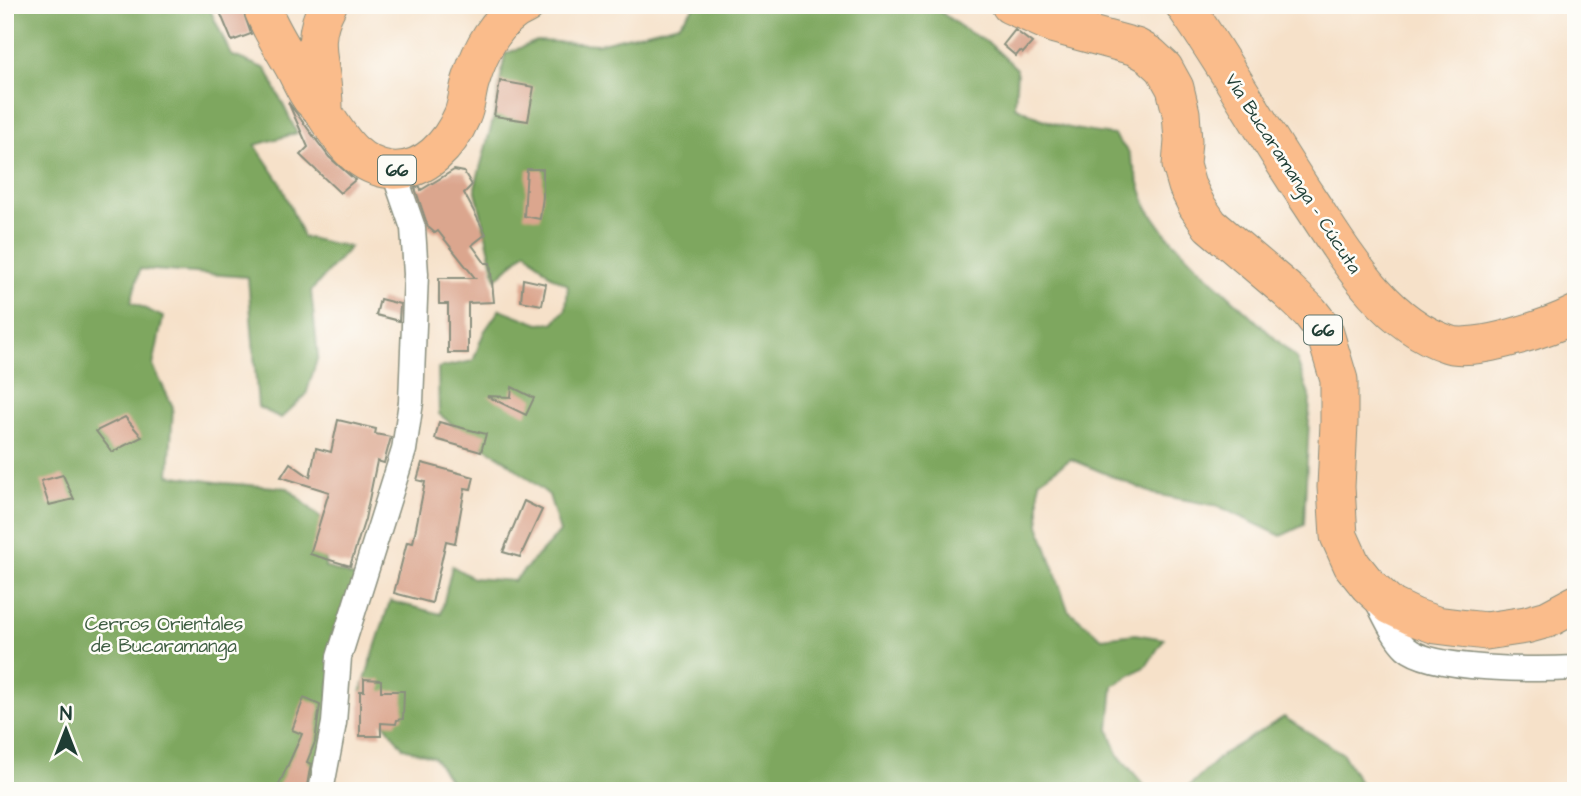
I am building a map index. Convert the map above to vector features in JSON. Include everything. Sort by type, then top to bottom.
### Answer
[{"type":"highway","name":"66","points":[[261,5],[310,97],[324,112],[335,133],[352,153],[367,163],[393,170],[404,170],[425,163],[454,133],[463,114],[471,80],[483,51],[500,23],[514,10],[526,5]]},
{"type":"highway","points":[[324,112],[324,92],[316,45],[318,25],[328,5]]},
{"type":"highway","name":"66","points":[[1010,5],[1055,25],[1136,47],[1164,68],[1175,88],[1181,113],[1181,165],[1186,186],[1197,206],[1210,225],[1289,291],[1324,330],[1339,380],[1336,487],[1339,536],[1352,565],[1368,585],[1391,606],[1414,617],[1436,625],[1486,631],[1537,622],[1576,604]]},
{"type":"highway","name":"Vía Bucaramanga - Cúcuta","points":[[1184,5],[1273,148],[1340,248],[1364,281],[1403,320],[1450,345],[1474,345],[1509,338],[1576,314]]},
{"type":"street","points":[[321,791],[334,723],[339,657],[404,450],[411,402],[416,274],[413,228],[393,170]]},
{"type":"street","points":[[1368,585],[1405,647],[1420,657],[1538,671],[1576,668]]},
{"type":"green space","name":"Cerros Orientales de Bucaramanga","points":[[5,5],[208,5],[231,55],[266,69],[297,133],[255,145],[280,182],[303,237],[350,247],[311,291],[318,356],[306,395],[281,418],[258,407],[248,277],[140,269],[131,302],[163,317],[153,366],[173,407],[169,475],[288,488],[326,523],[325,567],[367,581],[329,686],[330,781],[297,783],[293,791],[5,791]]},
{"type":"green space","points":[[696,5],[931,5],[990,44],[1017,69],[1015,106],[1063,126],[1114,135],[1129,153],[1147,207],[1166,234],[1296,358],[1310,398],[1304,525],[1281,536],[1218,506],[1154,494],[1071,459],[1039,481],[1039,525],[1068,610],[1102,638],[1135,634],[1164,639],[1147,665],[1113,686],[1109,729],[1118,755],[1144,785],[1139,791],[457,791],[434,757],[403,748],[361,692],[390,601],[441,614],[452,566],[473,578],[514,581],[560,532],[549,495],[439,414],[438,368],[473,361],[484,332],[500,309],[539,324],[553,323],[566,309],[568,285],[551,276],[526,251],[496,279],[475,187],[494,116],[505,54],[537,41],[598,44],[679,24]]},
{"type":"green space","points":[[1284,717],[1343,754],[1365,791],[1184,791],[1223,754]]},
{"type":"building","points":[[217,5],[241,5],[251,34],[232,41]]},
{"type":"building","points":[[1015,30],[1032,43],[1016,56],[1003,45]]},
{"type":"building","points":[[500,81],[534,87],[528,121],[494,116]]},
{"type":"building","points":[[288,102],[329,157],[355,180],[340,193],[300,155],[308,147]]},
{"type":"building","points":[[527,169],[543,169],[540,219],[524,216]]},
{"type":"building","points":[[454,170],[464,172],[472,185],[464,193],[486,234],[472,245],[485,263],[490,263],[494,302],[468,303],[468,353],[448,353],[448,304],[439,304],[439,278],[475,278],[438,231],[435,233],[428,227],[415,188],[420,187],[421,190]]},
{"type":"building","points":[[523,279],[546,284],[542,305],[521,301]]},
{"type":"building","points":[[380,299],[400,304],[399,321],[376,315]]},
{"type":"building","points":[[512,387],[534,398],[526,415],[487,396],[511,397]]},
{"type":"building","points":[[125,417],[142,437],[112,452],[96,431]]},
{"type":"building","points":[[338,420],[376,429],[375,434],[391,437],[384,463],[377,461],[365,519],[350,566],[310,554],[329,492],[281,477],[290,463],[310,477],[316,448],[331,452]]},
{"type":"building","points":[[439,422],[486,434],[481,452],[435,439]]},
{"type":"building","points":[[422,463],[474,477],[471,489],[465,488],[455,543],[446,541],[432,603],[394,593],[407,542],[413,543],[425,482],[417,480]]},
{"type":"building","points":[[63,475],[74,499],[49,505],[41,481]]},
{"type":"building","points":[[524,501],[542,510],[520,557],[503,552]]},
{"type":"building","points":[[364,679],[381,680],[381,691],[404,691],[403,719],[397,720],[396,724],[381,723],[381,736],[360,736],[360,691],[364,691]]},
{"type":"building","points":[[304,698],[320,705],[315,742],[307,762],[311,764],[306,791],[276,791],[302,734],[292,730]]}]
